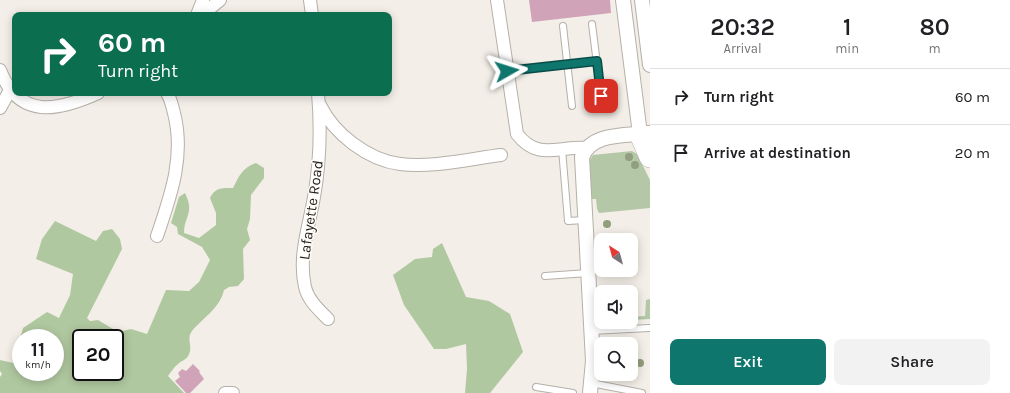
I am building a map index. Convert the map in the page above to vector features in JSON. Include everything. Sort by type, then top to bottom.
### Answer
[{"type":"highway","points":[[645,134],[650,157]]},
{"type":"street","points":[[198,12],[203,0]]},
{"type":"street","points":[[206,12],[220,0]]},
{"type":"street","points":[[310,0],[312,12]]},
{"type":"street","points":[[499,2],[507,71],[517,134],[525,144],[538,151],[587,148],[601,139],[645,134],[623,0]]},
{"type":"street","points":[[642,0],[650,65]]},
{"type":"street","points":[[0,70],[10,90],[0,108]]},
{"type":"street","points":[[17,96],[29,106],[47,108],[69,104],[90,96]]},
{"type":"street","points":[[157,236],[173,191],[177,161],[177,127],[168,96]]},
{"type":"street","points":[[318,98],[324,115],[338,131],[351,142],[369,153],[400,164],[429,164],[501,155]]},
{"type":"street","name":"Lafayette Road","points":[[318,98],[318,160],[314,196],[302,254],[303,274],[308,296],[328,319]]},
{"type":"street","points":[[587,148],[582,162],[593,369],[590,388]]},
{"type":"street","points":[[225,393],[233,393]]},
{"type":"lane","points":[[592,24],[601,96]]},
{"type":"lane","points":[[563,26],[572,106]]},
{"type":"lane","points":[[507,71],[597,61]]},
{"type":"lane","points":[[562,149],[568,221],[585,220]]},
{"type":"lane","points":[[545,276],[588,273]]},
{"type":"lane","points":[[591,331],[649,328]]},
{"type":"lane","points":[[536,387],[573,393]]},
{"type":"lane","points":[[590,388],[642,393]]},
{"type":"green space","points":[[632,151],[637,154],[650,180],[650,208],[599,213],[596,199],[591,199],[588,163],[593,155]]},
{"type":"green space","points":[[256,163],[264,168],[264,178],[251,195],[250,219],[247,229],[250,240],[243,249],[244,279],[238,286],[229,287],[224,290],[219,302],[190,334],[190,351],[188,356],[175,367],[168,376],[184,393],[0,393],[0,377],[2,374],[0,371],[0,360],[12,363],[12,381],[64,381],[64,329],[23,329],[47,312],[59,318],[70,295],[73,274],[36,259],[42,239],[55,221],[96,241],[103,231],[112,229],[120,239],[122,249],[87,318],[90,321],[98,320],[113,329],[72,329],[72,381],[124,381],[124,331],[131,329],[147,334],[166,290],[189,291],[199,282],[210,260],[202,247],[178,234],[177,227],[171,223],[179,197],[185,193],[189,205],[184,233],[199,238],[216,225],[216,213],[210,198],[212,194],[220,189],[233,188],[242,172]]},
{"type":"green space","points":[[442,243],[466,297],[489,301],[510,314],[523,352],[490,393],[465,393],[467,369],[466,344],[446,349],[434,349],[404,305],[393,275],[415,259],[432,257],[433,249]]},
{"type":"green space","points":[[650,299],[650,319],[638,320],[638,316],[645,316],[646,300]]},
{"type":"building","points":[[529,0],[610,0],[611,13],[532,22]]},
{"type":"building","points":[[193,364],[200,371],[199,372],[204,379],[190,393],[186,393],[175,381],[180,377],[178,373],[182,369],[186,371]]},
{"type":"route","points":[[507,71],[597,61],[601,96]]}]
